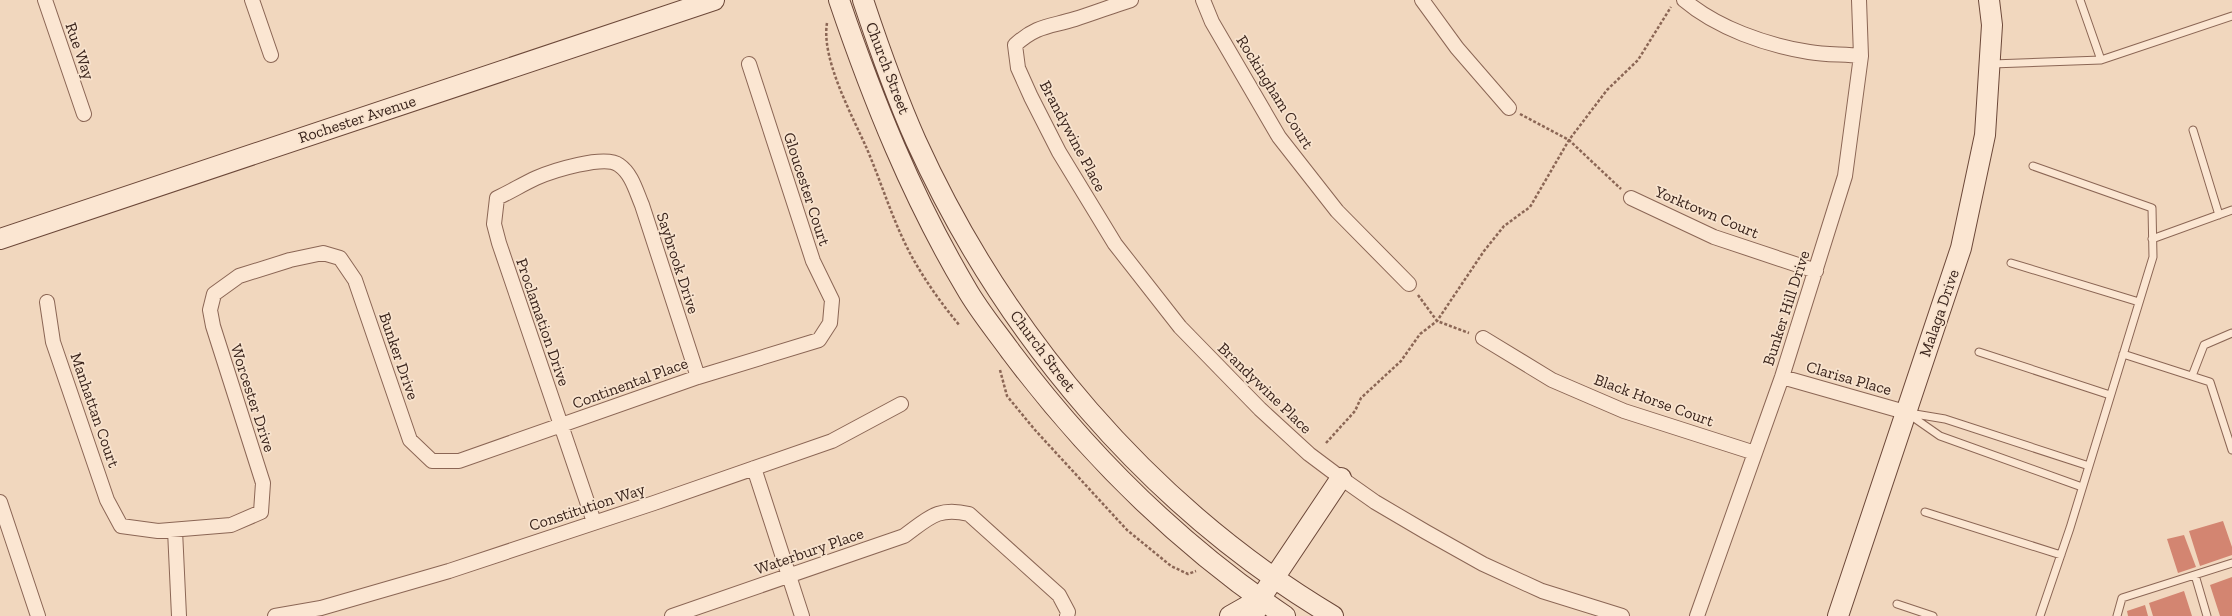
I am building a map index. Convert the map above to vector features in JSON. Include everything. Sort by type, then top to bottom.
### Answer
[{"type":"main road","name":"Rochester Avenue","points":[[0,239],[714,0]]},
{"type":"main road","name":"Church Street","points":[[839,0],[862,68],[914,193],[967,291],[1031,378],[1066,422],[1149,506],[1199,550],[1257,608],[1285,616]]},
{"type":"main road","name":"Church Street","points":[[863,0],[907,119],[932,174],[964,233],[1013,312],[1046,360],[1124,448],[1167,490],[1214,532],[1274,579],[1333,616]]},
{"type":"main road","name":"Malaga Drive","points":[[1838,616],[1961,248],[1985,135],[1992,25],[1990,0]]},
{"type":"main road","points":[[1230,616],[1257,608],[1274,579],[1341,478]]},
{"type":"street","name":"Rue Way","points":[[45,0],[84,114]]},
{"type":"street","points":[[252,0],[271,55]]},
{"type":"street","name":"Brandywine Place","points":[[1131,0],[1074,19],[1041,27],[1026,35],[1016,45],[1018,68],[1059,152],[1115,244],[1185,332],[1260,409],[1309,454],[1375,502],[1483,564],[1542,591],[1622,616]]},
{"type":"street","name":"Rockingham Court","points":[[1203,0],[1212,22],[1279,137],[1337,211],[1409,284]]},
{"type":"street","points":[[1422,0],[1457,48],[1509,108]]},
{"type":"street","name":"Bunker Hill Drive","points":[[1697,616],[1782,377],[1845,176],[1861,56],[1859,0]]},
{"type":"street","points":[[1678,3],[1750,36],[1809,52],[1861,56]]},
{"type":"street","name":"Gloucester Court","points":[[749,64],[813,261],[832,300],[830,323]]},
{"type":"street","name":"Proclamation Drive","points":[[594,522],[560,426],[494,224],[498,198],[536,178],[599,160],[619,164]]},
{"type":"street","name":"Saybrook Drive","points":[[619,164],[632,180],[642,205],[698,377]]},
{"type":"street","name":"Yorktown Court","points":[[1631,198],[1714,237],[1816,271]]},
{"type":"street","name":"Worcester Drive","points":[[174,530],[231,525],[261,512],[262,483],[213,326],[210,310],[214,294],[240,276],[290,260],[323,253],[340,258]]},
{"type":"street","name":"Bunker Drive","points":[[340,258],[355,280],[410,440],[432,461]]},
{"type":"street","name":"Manhattan Court","points":[[48,302],[53,342],[107,500],[121,526],[158,531],[174,530]]},
{"type":"street","name":"Continental Place","points":[[432,461],[459,460],[698,377],[819,340],[830,323]]},
{"type":"street","name":"Black Horse Court","points":[[1483,338],[1552,380],[1624,411],[1755,453]]},
{"type":"street","name":"Clarisa Place","points":[[1782,377],[1905,412]]},
{"type":"street","name":"Constitution Way","points":[[275,616],[321,608],[449,571],[754,468],[832,441],[901,404]]},
{"type":"street","points":[[754,468],[802,616]]},
{"type":"street","points":[[0,502],[38,616]]},
{"type":"street","name":"Waterbury Place","points":[[672,616],[904,536],[935,514],[952,510],[969,514],[1059,595],[1068,614]]},
{"type":"street","points":[[174,530],[179,616]]},
{"type":"lane","points":[[2080,0],[2101,60]]},
{"type":"lane","points":[[1989,64],[2101,60],[2232,16]]},
{"type":"lane","points":[[2193,130],[2220,215]]},
{"type":"lane","points":[[2033,166],[2152,208],[2152,257],[2089,466],[2040,616]]},
{"type":"lane","points":[[2152,239],[2232,210]]},
{"type":"lane","points":[[2011,264],[2139,302]]},
{"type":"lane","points":[[2192,376],[2204,344],[2232,334]]},
{"type":"lane","points":[[1979,352],[2110,395]]},
{"type":"lane","points":[[2123,354],[2210,382],[2232,450]]},
{"type":"lane","points":[[1905,412],[1945,420],[2089,466]]},
{"type":"lane","points":[[1905,412],[1940,436],[2082,487]]},
{"type":"lane","points":[[1925,512],[2061,555]]},
{"type":"lane","points":[[2117,616],[2122,598],[2232,563]]},
{"type":"lane","points":[[2195,575],[2207,616]]},
{"type":"lane","points":[[1897,604],[1933,616]]},
{"type":"path","points":[[1326,443],[1356,411],[1361,398],[1400,361],[1420,334],[1437,321],[1484,251],[1504,226],[1530,207],[1569,140],[1607,90],[1638,60],[1678,3]]},
{"type":"path","points":[[827,21],[825,35],[843,98],[867,148],[899,231],[918,269],[960,326]]},
{"type":"path","points":[[1509,108],[1569,140],[1631,198]]},
{"type":"path","points":[[1409,284],[1437,321],[1483,338]]},
{"type":"path","points":[[1000,370],[1007,396],[1040,436],[1128,530],[1171,566],[1188,574],[1196,571]]},
{"type":"building","points":[[2223,521],[2232,547],[2232,555],[2200,566],[2189,531]]},
{"type":"building","points":[[2184,535],[2196,567],[2178,573],[2167,539]]},
{"type":"building","points":[[2232,577],[2232,616],[2220,616],[2210,585]]},
{"type":"building","points":[[2184,591],[2192,616],[2153,616],[2149,603]]},
{"type":"building","points":[[2145,605],[2148,616],[2128,616],[2127,611]]}]
